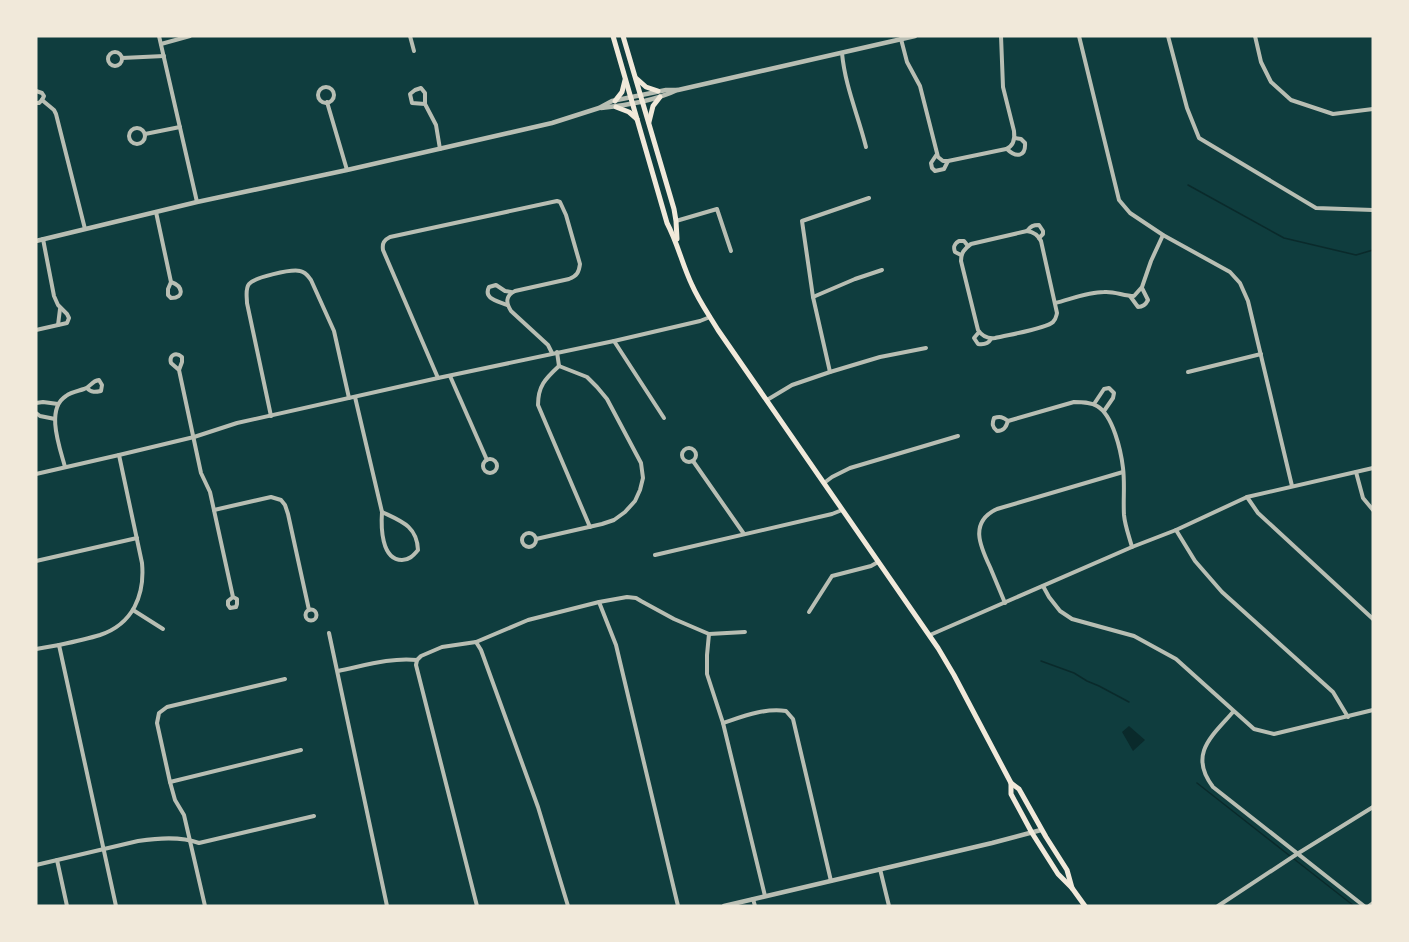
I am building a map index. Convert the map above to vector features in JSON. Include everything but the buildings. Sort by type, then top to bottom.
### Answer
[{"type":"main road","points":[[613,36],[667,223],[677,243],[692,286],[710,317],[930,635],[954,675],[1011,783],[1019,789],[1041,830],[1067,870],[1072,888]]},
{"type":"main road","points":[[623,36],[676,221],[677,243]]},
{"type":"main road","points":[[635,77],[646,87],[659,94],[649,123]]},
{"type":"main road","points":[[626,79],[615,104],[638,120]]},
{"type":"main road","points":[[1011,783],[1011,794],[1032,833],[1058,874],[1085,906]]},
{"type":"street","points":[[159,36],[197,202]]},
{"type":"street","points":[[161,44],[190,36]]},
{"type":"street","points":[[410,36],[414,51]]},
{"type":"street","points":[[36,241],[197,202],[566,119],[599,108],[659,94],[666,90],[678,90],[915,36]]},
{"type":"street","points":[[901,39],[907,62],[920,86],[938,157],[943,161],[948,161],[1006,149],[1012,145],[1015,138],[1003,87],[1001,36]]},
{"type":"street","points":[[1079,36],[1119,200],[1130,213],[1163,235],[1230,272],[1240,283],[1248,301],[1292,486]]},
{"type":"street","points":[[1168,36],[1187,108],[1199,138],[1316,208],[1373,210]]},
{"type":"street","points":[[1254,36],[1261,62],[1271,82],[1291,100],[1333,114],[1373,109]]},
{"type":"street","points":[[842,53],[845,79],[857,111],[866,147]]},
{"type":"street","points":[[122,58],[164,57]]},
{"type":"street","points":[[326,87],[332,91],[333,96],[332,100],[327,102],[322,102],[318,96],[319,91],[326,87]]},
{"type":"street","points":[[425,104],[412,103],[410,94],[421,88],[425,93],[425,104],[436,125],[440,149]]},
{"type":"street","points":[[36,91],[42,93],[44,96],[42,100]]},
{"type":"street","points":[[36,102],[39,103],[42,100]]},
{"type":"street","points":[[42,100],[56,114],[85,229]]},
{"type":"street","points":[[327,102],[347,170]]},
{"type":"street","points":[[145,134],[180,127]]},
{"type":"street","points":[[135,129],[140,129],[145,134],[143,142],[138,144],[129,139],[129,134],[135,129]]},
{"type":"street","points":[[1006,149],[1013,155],[1023,153],[1026,149],[1025,143],[1015,138]]},
{"type":"street","points":[[937,154],[931,163],[935,171],[944,169],[948,161]]},
{"type":"street","points":[[830,372],[813,297],[802,221],[869,198]]},
{"type":"street","points":[[438,378],[383,250],[385,240],[551,201],[560,202],[566,215],[579,264],[577,274],[569,279],[513,292],[505,291],[496,285],[489,287],[487,294],[491,299],[507,305],[548,345],[559,366],[587,377],[597,387],[616,413],[641,463],[642,478],[635,501],[614,520],[536,538]]},
{"type":"street","points":[[676,221],[717,209],[731,251]]},
{"type":"street","points":[[156,212],[171,282]]},
{"type":"street","points":[[1027,231],[1030,227],[1039,225],[1043,231],[1040,238]]},
{"type":"street","points":[[979,332],[974,338],[978,344],[983,345],[991,339],[1052,323],[1057,313],[1055,303],[1040,238],[1033,232],[1027,231],[975,243],[962,252],[961,261],[979,332],[991,339]]},
{"type":"street","points":[[1055,303],[1107,291],[1134,296],[1142,287],[1163,235]]},
{"type":"street","points":[[36,330],[67,323],[69,318],[54,296],[43,239]]},
{"type":"street","points":[[962,252],[955,252],[955,243],[964,242],[968,246]]},
{"type":"street","points":[[272,416],[247,303],[246,291],[249,285],[258,278],[293,270],[306,273],[334,330],[349,398]]},
{"type":"street","points":[[813,297],[882,270]]},
{"type":"street","points":[[1130,296],[1138,306],[1141,307],[1147,303],[1147,296],[1142,287]]},
{"type":"street","points":[[507,305],[508,297],[513,292]]},
{"type":"street","points":[[58,325],[61,308]]},
{"type":"street","points":[[36,474],[194,437],[237,423],[614,341],[710,317]]},
{"type":"street","points":[[614,341],[664,418]]},
{"type":"street","points":[[767,400],[792,385],[830,372],[880,357],[926,348]]},
{"type":"street","points":[[1188,372],[1261,354]]},
{"type":"street","points":[[559,366],[542,383],[538,393],[538,405],[590,527]]},
{"type":"street","points":[[179,370],[201,473],[210,492],[233,597]]},
{"type":"street","points":[[450,376],[487,460]]},
{"type":"street","points":[[65,467],[54,414],[58,404],[66,396],[87,388]]},
{"type":"street","points":[[1094,404],[1104,389],[1112,389],[1113,399],[1104,411]]},
{"type":"street","points":[[355,396],[382,512],[381,525],[386,549],[398,560],[406,560],[413,556],[418,550],[414,533],[409,527],[382,512]]},
{"type":"street","points":[[1008,421],[1074,402],[1094,404],[1104,411],[1113,428],[1123,472],[1124,517],[1132,547]]},
{"type":"street","points":[[36,403],[58,404]]},
{"type":"street","points":[[36,413],[55,419]]},
{"type":"street","points":[[824,483],[850,468],[958,436]]},
{"type":"street","points":[[36,649],[102,634],[126,619],[139,597],[143,580],[142,563],[119,455]]},
{"type":"street","points":[[693,460],[744,534]]},
{"type":"street","points":[[930,635],[1176,530],[1247,497],[1373,468]]},
{"type":"street","points":[[1005,603],[979,544],[979,532],[986,517],[998,509],[1123,472]]},
{"type":"street","points":[[1356,472],[1363,498],[1373,510]]},
{"type":"street","points":[[214,510],[271,496],[281,500],[288,514],[309,610]]},
{"type":"street","points":[[1247,497],[1258,513],[1373,619]]},
{"type":"street","points":[[655,555],[843,510]]},
{"type":"street","points":[[1176,530],[1195,561],[1222,591],[1333,692],[1348,717]]},
{"type":"street","points":[[36,561],[137,538]]},
{"type":"street","points":[[809,612],[832,576],[879,562]]},
{"type":"street","points":[[1043,586],[1060,611],[1072,619],[1134,636],[1176,659],[1254,729],[1274,734],[1373,710]]},
{"type":"street","points":[[477,906],[416,665],[417,660],[442,647],[476,642],[528,620],[627,597],[636,598],[674,619],[709,634],[745,632]]},
{"type":"street","points":[[599,602],[616,645],[678,906]]},
{"type":"street","points":[[133,610],[163,629]]},
{"type":"street","points":[[329,633],[387,906]]},
{"type":"street","points":[[709,634],[706,655],[707,674],[723,723],[765,896]]},
{"type":"street","points":[[476,642],[481,650],[538,807],[568,906]]},
{"type":"street","points":[[59,645],[116,906]]},
{"type":"street","points":[[338,671],[390,661],[417,660]]},
{"type":"street","points":[[205,906],[184,815],[170,782],[157,723],[159,712],[167,707],[285,679]]},
{"type":"street","points":[[723,723],[763,711],[775,710],[786,711],[793,719],[831,881]]},
{"type":"street","points":[[1233,712],[1208,741],[1204,751],[1202,763],[1208,779],[1214,787],[1294,856],[1364,906]]},
{"type":"street","points":[[170,782],[301,750]]},
{"type":"street","points":[[1218,906],[1373,807]]},
{"type":"street","points":[[36,865],[150,839],[180,838],[199,843],[314,816]]},
{"type":"street","points":[[724,906],[1041,830]]},
{"type":"street","points":[[57,860],[67,906]]},
{"type":"street","points":[[880,869],[889,906]]},
{"type":"street","points":[[753,899],[755,906]]},
{"type":"street","points":[[1369,906],[1373,903]]},
{"type":"water","points":[[1129,726],[1145,740],[1133,751],[1122,732]]},
{"type":"waterway","points":[[1188,185],[1284,238],[1356,255],[1373,250]]},
{"type":"waterway","points":[[1041,661],[1074,673],[1129,702]]},
{"type":"waterway","points":[[1197,783],[1290,856]]},
{"type":"waterway","points":[[1294,859],[1354,906]]}]
